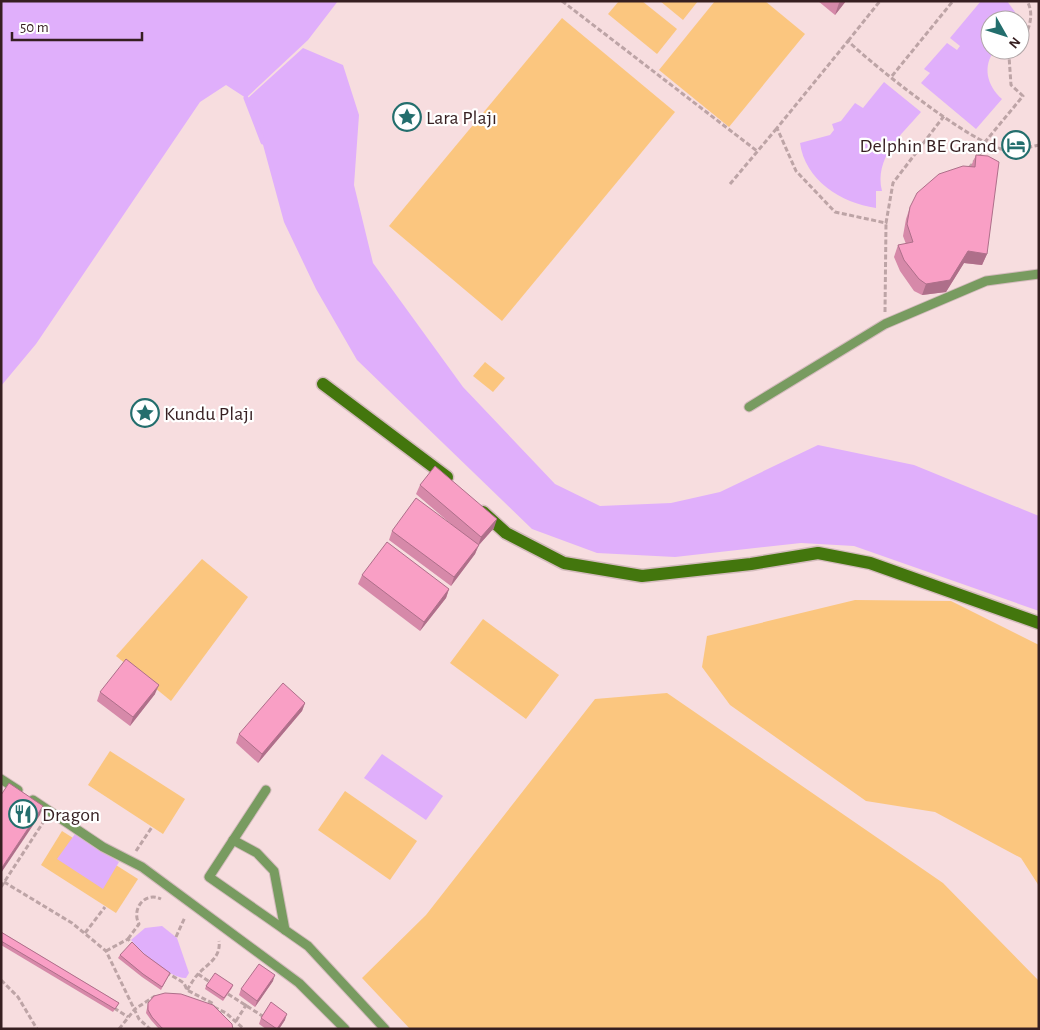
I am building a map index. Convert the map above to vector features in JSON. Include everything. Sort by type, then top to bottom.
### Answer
[{"type":"street","points":[[323,384],[446,476],[459,489]]},
{"type":"street","points":[[472,501],[506,533],[564,563],[642,576],[751,564],[818,553],[870,563],[1039,623]]},
{"type":"lane","points":[[750,407],[885,324],[986,281],[1039,274]]},
{"type":"lane","points":[[1,779],[102,847],[142,867],[299,983],[345,1029]]},
{"type":"lane","points":[[266,790],[208,877],[308,946],[385,1029]]},
{"type":"lane","points":[[233,840],[257,854],[274,872],[285,930]]},
{"type":"path","points":[[562,1],[757,150]]},
{"type":"path","points":[[730,184],[880,1]]},
{"type":"path","points":[[892,76],[953,1]]},
{"type":"path","points":[[848,41],[944,116],[985,142],[1007,151],[1039,145]]},
{"type":"path","points":[[966,171],[980,154],[985,142],[1023,96],[1011,85],[1009,60]]},
{"type":"path","points":[[885,324],[886,222],[893,183],[944,116]]},
{"type":"path","points":[[777,128],[796,172],[835,212],[886,222]]},
{"type":"path","points":[[1,887],[50,812]]},
{"type":"path","points":[[130,861],[152,827]]},
{"type":"path","points":[[14,853],[21,857]]},
{"type":"path","points":[[4,882],[85,933],[106,951],[139,1019],[150,1029]]},
{"type":"path","points":[[106,951],[128,939],[139,924],[136,920],[137,908],[144,899],[157,897],[164,900]]},
{"type":"path","points":[[85,933],[106,906]]},
{"type":"path","points":[[178,912],[185,918],[194,921]]},
{"type":"path","points":[[176,937],[185,918]]},
{"type":"path","points":[[187,990],[198,974],[211,964],[219,951],[217,934]]},
{"type":"path","points":[[128,939],[136,949]]},
{"type":"path","points":[[159,968],[184,983],[187,990],[214,1004],[213,1006]]},
{"type":"path","points":[[198,974],[210,982]]},
{"type":"path","points":[[1,980],[18,996],[37,1029]]},
{"type":"path","points":[[119,1029],[134,1009],[147,1000],[161,994]]},
{"type":"path","points":[[228,994],[247,1003],[264,1017]]},
{"type":"path","points":[[188,997],[213,1006],[244,1029]]},
{"type":"path","points":[[236,1022],[247,1003]]},
{"type":"path","points":[[111,1007],[128,1017]]},
{"type":"shaded area","points":[[1,1],[338,1],[308,40],[246,98],[226,85],[200,102],[36,344],[1,386]]},
{"type":"shaded area","points":[[619,1],[642,1],[677,29],[657,54],[608,14]]},
{"type":"shaded area","points":[[660,1],[698,1],[683,20]]},
{"type":"shaded area","points":[[715,1],[765,1],[805,34],[729,127],[659,70]]},
{"type":"shaded area","points":[[981,1],[1007,1],[1014,10],[980,10],[980,60],[989,60],[988,76],[993,88],[1002,99],[976,129],[921,83],[930,73],[924,69],[947,43],[957,50],[960,46],[950,38]]},
{"type":"shaded area","points":[[562,18],[675,112],[502,321],[389,226]]},
{"type":"shaded area","points":[[303,48],[343,65],[359,115],[354,185],[373,263],[463,387],[555,484],[600,506],[671,503],[720,492],[818,445],[914,465],[1039,516],[1039,611],[854,546],[801,543],[675,557],[597,553],[532,529],[357,360],[316,289],[284,222],[256,119],[248,98]]},
{"type":"shaded area","points":[[884,82],[921,112],[898,138],[886,158],[882,168],[882,191],[876,191],[876,208],[850,201],[827,188],[809,168],[803,156],[800,143],[830,135],[834,130],[832,124],[841,121],[855,103],[863,108]]},
{"type":"shaded area","points":[[485,362],[505,378],[493,392],[473,376]]},
{"type":"shaded area","points":[[202,559],[248,597],[171,701],[116,656]]},
{"type":"shaded area","points":[[855,600],[951,601],[1039,645],[1039,886],[1021,858],[935,812],[866,801],[730,705],[702,667],[707,636]]},
{"type":"shaded area","points":[[483,619],[559,675],[526,719],[450,663]]},
{"type":"shaded area","points":[[667,693],[943,883],[1039,981],[1039,1029],[410,1029],[362,978],[426,915],[595,699]]},
{"type":"shaded area","points":[[110,751],[185,799],[163,834],[88,785]]},
{"type":"shaded area","points":[[382,754],[443,796],[426,820],[364,778]]},
{"type":"shaded area","points":[[345,791],[417,841],[390,880],[318,830]]},
{"type":"shaded area","points":[[62,831],[138,879],[116,913],[41,865]]},
{"type":"shaded area","points":[[75,834],[119,862],[103,889],[57,859]]},
{"type":"shaded area","points":[[162,926],[177,938],[189,973],[186,978],[164,970],[131,940],[145,928]]},
{"type":"building","points":[[976,155],[988,156],[999,162],[987,254],[968,251],[950,280],[926,284],[919,279],[904,260],[898,245],[913,242],[907,224],[910,207],[917,193],[939,174],[963,166],[975,167]]},
{"type":"building","points":[[435,466],[497,519],[481,537],[420,485]]},
{"type":"building","points":[[416,498],[479,545],[454,577],[392,531]]},
{"type":"building","points":[[387,542],[449,589],[424,622],[362,575]]},
{"type":"building","points":[[126,659],[159,685],[133,717],[100,692]]},
{"type":"building","points":[[283,683],[305,703],[262,754],[239,734]]},
{"type":"building","points":[[9,783],[43,806],[1,869],[1,795]]},
{"type":"building","points":[[1,932],[119,1003],[115,1009],[1,941]]},
{"type":"building","points":[[132,942],[144,954],[170,973],[162,987],[120,955]]},
{"type":"building","points":[[259,964],[275,975],[257,1001],[241,989]]},
{"type":"building","points":[[215,973],[233,985],[224,998],[206,986]]},
{"type":"building","points":[[165,993],[181,994],[213,1005],[232,1024],[233,1029],[162,1028],[148,1010],[148,1003],[154,996]]},
{"type":"building","points":[[271,1002],[287,1014],[277,1029],[261,1018]]},
{"type":"waterway","points":[[246,98],[263,142]]},
{"type":"place","name":"Lara Plajı","points":[[407,117]]},
{"type":"place","name":"Delphin BE Grand","points":[[1016,145]]},
{"type":"place","name":"Kundu Plajı","points":[[145,413]]},
{"type":"place","name":"Dragon","points":[[23,814]]}]
